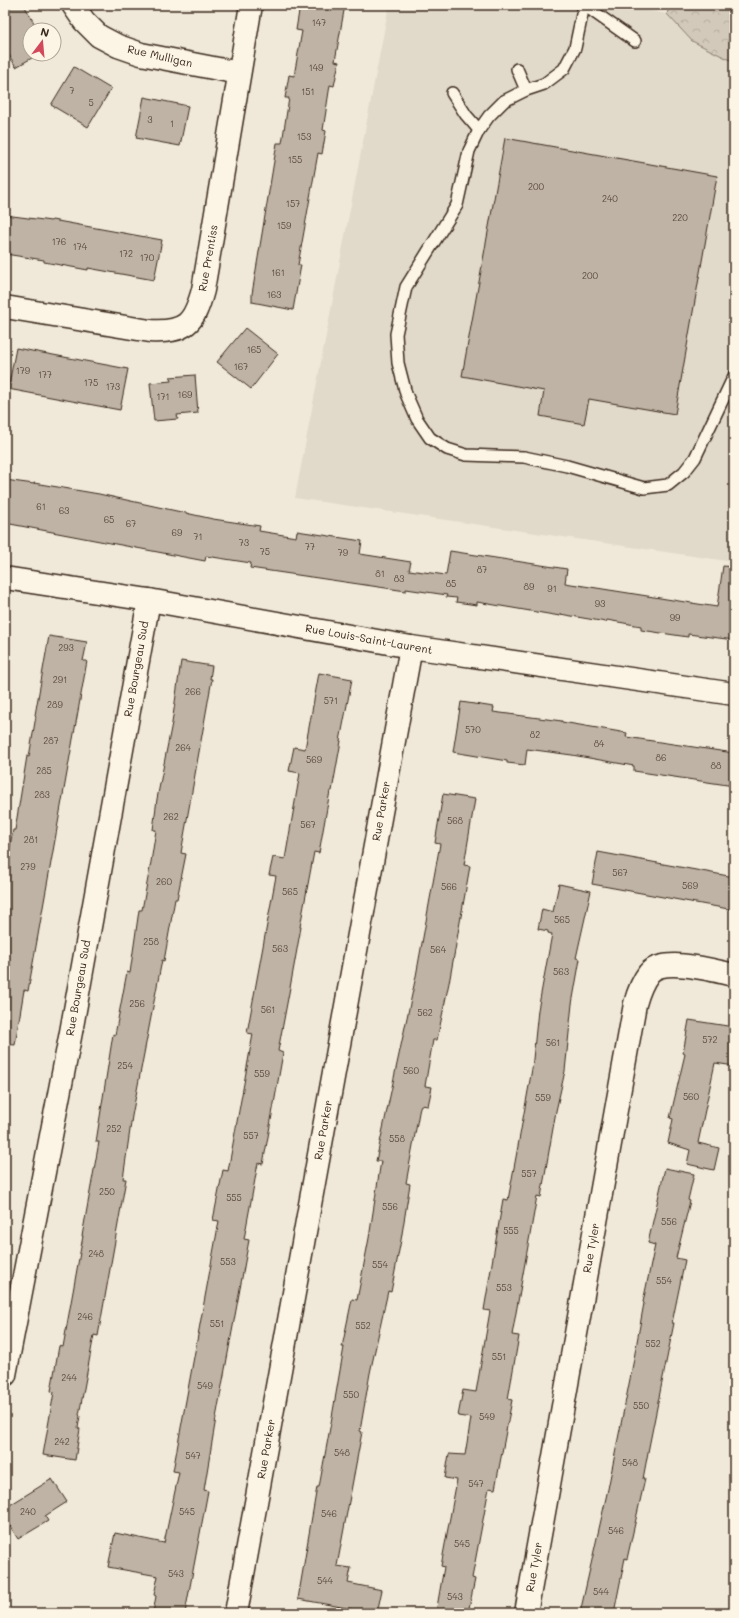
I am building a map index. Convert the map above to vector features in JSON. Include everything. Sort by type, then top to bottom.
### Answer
[{"type":"street","name":"Rue Mulligan","points":[[73,5],[84,21],[99,36],[118,46],[141,54],[239,73]]},
{"type":"street","name":"Rue Prentiss","points":[[5,307],[150,331],[167,332],[182,328],[192,319],[199,305],[203,290],[251,5]]},
{"type":"street","name":"Rue Louis-Saint-Laurent","points":[[5,578],[148,600],[411,647],[734,694]]},
{"type":"street","name":"Rue Bourgeau Sud","points":[[5,1376],[71,1032],[148,600]]},
{"type":"street","name":"Rue Parker","points":[[236,1613],[411,647]]},
{"type":"street","name":"Rue Tyler","points":[[526,1613],[635,1004],[641,986],[650,972],[667,965],[687,965],[734,975]]},
{"type":"lane","points":[[636,41],[584,5],[574,48],[564,68],[544,84],[526,90],[504,101],[489,116],[479,130],[469,151],[457,205],[406,287],[396,334],[398,363],[406,394],[417,419],[430,438],[448,449],[466,455],[524,456],[567,466],[644,488],[668,485],[684,472],[695,458],[734,376]]},
{"type":"lane","points":[[517,69],[526,90]]},
{"type":"lane","points":[[452,94],[466,115],[479,130]]},
{"type":"shaded area","points":[[389,5],[619,5],[667,14],[692,41],[734,62],[734,562],[295,498]]},
{"type":"green space","points":[[670,5],[734,5],[734,62],[692,41],[667,14]]},
{"type":"building","points":[[5,5],[24,5],[34,22],[22,22],[22,62],[25,62],[16,67],[5,48]]},
{"type":"building","points":[[300,5],[345,5],[335,61],[339,62],[334,86],[330,85],[323,130],[326,131],[322,154],[318,153],[298,265],[301,265],[293,310],[252,302],[252,294],[277,143],[282,143],[289,98],[285,98],[289,75],[294,76],[302,31],[296,30]]},
{"type":"building","points":[[74,67],[111,89],[88,127],[51,105]]},
{"type":"building","points":[[144,97],[188,106],[180,146],[136,138]]},
{"type":"building","points":[[505,138],[717,176],[675,414],[589,399],[584,424],[540,416],[544,391],[462,376]]},
{"type":"building","points":[[5,215],[52,220],[162,240],[154,280],[88,268],[88,270],[44,262],[44,260],[5,254]]},
{"type":"building","points":[[245,328],[278,354],[251,389],[217,362]]},
{"type":"building","points":[[16,348],[128,369],[120,410],[8,389]]},
{"type":"building","points":[[195,375],[198,413],[177,415],[178,419],[154,421],[150,383],[171,381],[170,377]]},
{"type":"building","points":[[5,480],[34,483],[99,494],[213,519],[260,526],[259,531],[296,537],[297,531],[362,541],[360,554],[411,562],[409,570],[446,575],[450,551],[567,569],[565,583],[717,607],[723,566],[734,567],[734,640],[688,634],[688,637],[641,630],[641,626],[607,620],[606,622],[560,614],[560,616],[477,602],[477,605],[456,602],[457,598],[446,597],[447,595],[406,589],[406,591],[250,568],[251,563],[206,556],[205,561],[5,523]]},
{"type":"building","points":[[49,636],[87,642],[83,661],[87,661],[28,991],[24,990],[15,1045],[5,1044],[5,872],[13,830],[15,830],[27,756],[29,757]]},
{"type":"building","points":[[181,661],[212,666],[210,679],[212,679],[181,853],[186,854],[177,899],[175,899],[164,961],[162,960],[132,1116],[123,1179],[126,1179],[98,1336],[94,1335],[79,1415],[78,1428],[80,1429],[75,1460],[43,1455],[54,1392],[51,1391],[59,1346],[63,1347],[83,1236],[99,1142],[96,1142],[113,1034],[115,1035],[127,972],[130,973],[139,910],[142,910],[151,862],[156,830],[153,830],[157,799],[172,723]]},
{"type":"building","points":[[319,673],[352,679],[332,791],[330,791],[319,853],[314,852],[278,1051],[283,1053],[272,1115],[263,1164],[258,1163],[244,1239],[249,1240],[216,1418],[204,1490],[208,1491],[185,1613],[153,1613],[156,1596],[154,1595],[158,1576],[108,1567],[115,1533],[164,1543],[179,1472],[173,1471],[219,1221],[213,1220],[223,1170],[228,1171],[253,1034],[247,1033],[276,876],[269,875],[273,857],[285,859],[300,773],[289,771],[294,747],[305,749]]},
{"type":"building","points":[[461,702],[494,707],[493,712],[562,721],[627,733],[626,737],[734,753],[734,786],[634,771],[634,766],[527,749],[525,765],[507,763],[507,761],[453,752]]},
{"type":"building","points":[[443,794],[475,799],[464,865],[470,866],[450,978],[437,1040],[433,1040],[425,1086],[432,1087],[428,1106],[421,1105],[420,1107],[406,1183],[410,1184],[401,1240],[391,1292],[388,1291],[370,1373],[360,1431],[362,1432],[337,1566],[351,1568],[348,1583],[382,1590],[377,1613],[351,1613],[352,1609],[298,1599],[317,1487],[319,1487],[332,1417],[344,1347],[342,1347],[352,1299],[357,1300],[369,1238],[381,1161],[376,1161],[416,976],[440,844],[435,843]]},
{"type":"building","points":[[598,852],[734,877],[734,910],[592,884]]},
{"type":"building","points":[[559,884],[591,891],[576,958],[580,959],[572,1004],[565,1071],[556,1111],[541,1197],[537,1196],[512,1335],[519,1336],[508,1399],[512,1400],[495,1489],[489,1488],[472,1578],[475,1579],[468,1613],[436,1613],[444,1567],[441,1566],[457,1480],[445,1478],[449,1454],[465,1455],[471,1418],[458,1416],[463,1390],[476,1392],[490,1311],[484,1310],[503,1199],[508,1200],[532,1069],[538,1010],[552,934],[548,933],[548,931],[538,929],[542,909],[553,912]]},
{"type":"building","points":[[689,1020],[734,1027],[734,1066],[715,1063],[698,1143],[719,1148],[714,1170],[687,1164],[690,1150],[668,1143],[673,1119],[670,1118],[685,1054],[683,1053]]},
{"type":"building","points":[[665,1168],[694,1174],[688,1200],[690,1201],[676,1258],[685,1260],[643,1479],[645,1479],[627,1559],[625,1558],[614,1613],[580,1613],[608,1489],[633,1364],[643,1302],[655,1245],[648,1243]]},
{"type":"building","points":[[52,1479],[67,1502],[45,1516],[48,1521],[18,1539],[5,1518],[5,1508]]}]
